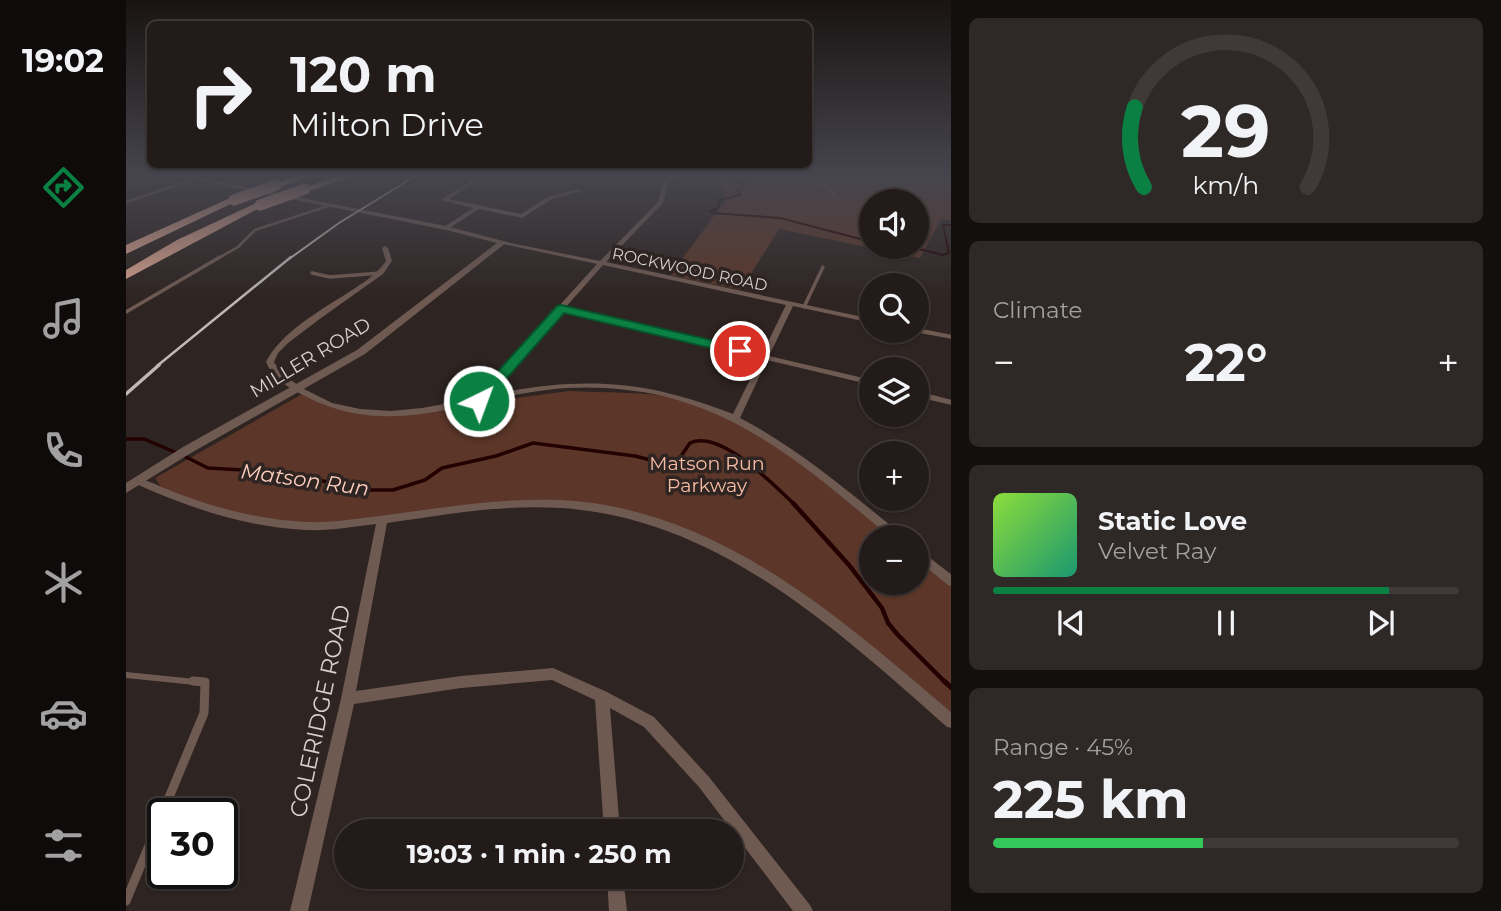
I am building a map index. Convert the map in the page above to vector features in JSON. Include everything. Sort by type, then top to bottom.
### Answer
[{"type":"highway","points":[[126,250],[196,218]]},
{"type":"highway","points":[[126,275],[181,243],[234,218]]},
{"type":"street","points":[[394,218],[503,242]]},
{"type":"street","points":[[446,228],[463,218]]},
{"type":"street","points":[[479,401],[646,218]]},
{"type":"street","name":"ROCKWOOD ROAD","points":[[503,242],[859,318]]},
{"type":"street","name":"MILLER ROAD","points":[[132,485],[187,450],[375,342],[503,242]]},
{"type":"street","points":[[385,248],[389,261],[381,274],[283,342],[273,352],[270,362],[274,372],[296,389],[336,407],[380,414],[423,412],[549,387],[592,385],[664,394],[736,417],[795,454],[882,525]]},
{"type":"street","points":[[736,417],[790,304]]},
{"type":"street","points":[[561,309],[859,380]]},
{"type":"street","points":[[929,332],[951,337]]},
{"type":"street","points":[[929,397],[951,403]]},
{"type":"street","points":[[132,485],[208,508],[272,522],[307,526],[495,506],[561,505],[612,510],[672,527],[757,567],[786,586],[816,607],[951,722]]},
{"type":"street","name":"COLERIDGE ROAD","points":[[299,911],[348,698],[382,519]]},
{"type":"street","points":[[929,564],[951,582]]},
{"type":"street","points":[[348,698],[461,682],[553,674],[602,696],[649,722],[704,782],[804,911]]},
{"type":"street","points":[[602,696],[611,819]]},
{"type":"street","points":[[616,889],[618,911]]},
{"type":"lane","points":[[126,312],[238,247],[261,227],[291,218]]},
{"type":"lane","points":[[804,307],[823,267]]},
{"type":"lane","points":[[312,273],[330,277],[381,274]]},
{"type":"lane","points":[[126,675],[205,682],[204,713],[126,901]]},
{"type":"green space","points":[[713,218],[859,218],[859,245],[779,229],[741,290],[670,275]]},
{"type":"green space","points":[[929,218],[951,218],[951,221],[941,219],[929,241]]},
{"type":"green space","name":"Matson Run Parkway","points":[[569,391],[636,393],[676,398],[738,419],[794,454],[859,506],[859,511],[866,511],[883,525],[859,525],[859,595],[929,595],[929,564],[951,582],[951,722],[786,586],[672,527],[561,505],[495,506],[307,526],[234,515],[166,494],[155,478],[304,393],[336,407],[395,414]]},
{"type":"waterway","points":[[773,218],[859,239]]},
{"type":"waterway","points":[[929,252],[943,255],[949,253],[943,225],[951,225]]},
{"type":"waterway","name":"Matson Run","points":[[126,439],[144,439],[177,453]]},
{"type":"waterway","name":"Matson Run","points":[[184,456],[208,468],[280,472],[366,490],[393,490],[425,480],[442,468],[496,456],[533,443],[635,456],[658,462],[679,459],[690,443],[702,441],[716,444],[746,461],[794,504]]},
{"type":"waterway","name":"Matson Run","points":[[794,504],[849,565],[882,608],[888,623],[898,635],[944,681]]},
{"type":"waterway","name":"Matson Run","points":[[944,681],[951,687]]},
{"type":"railway","points":[[289,259],[348,218]]},
{"type":"railway","points":[[157,366],[291,257]]},
{"type":"railway","points":[[126,394],[159,365]]},
{"type":"route","points":[[479,401],[561,309],[740,351]]}]
